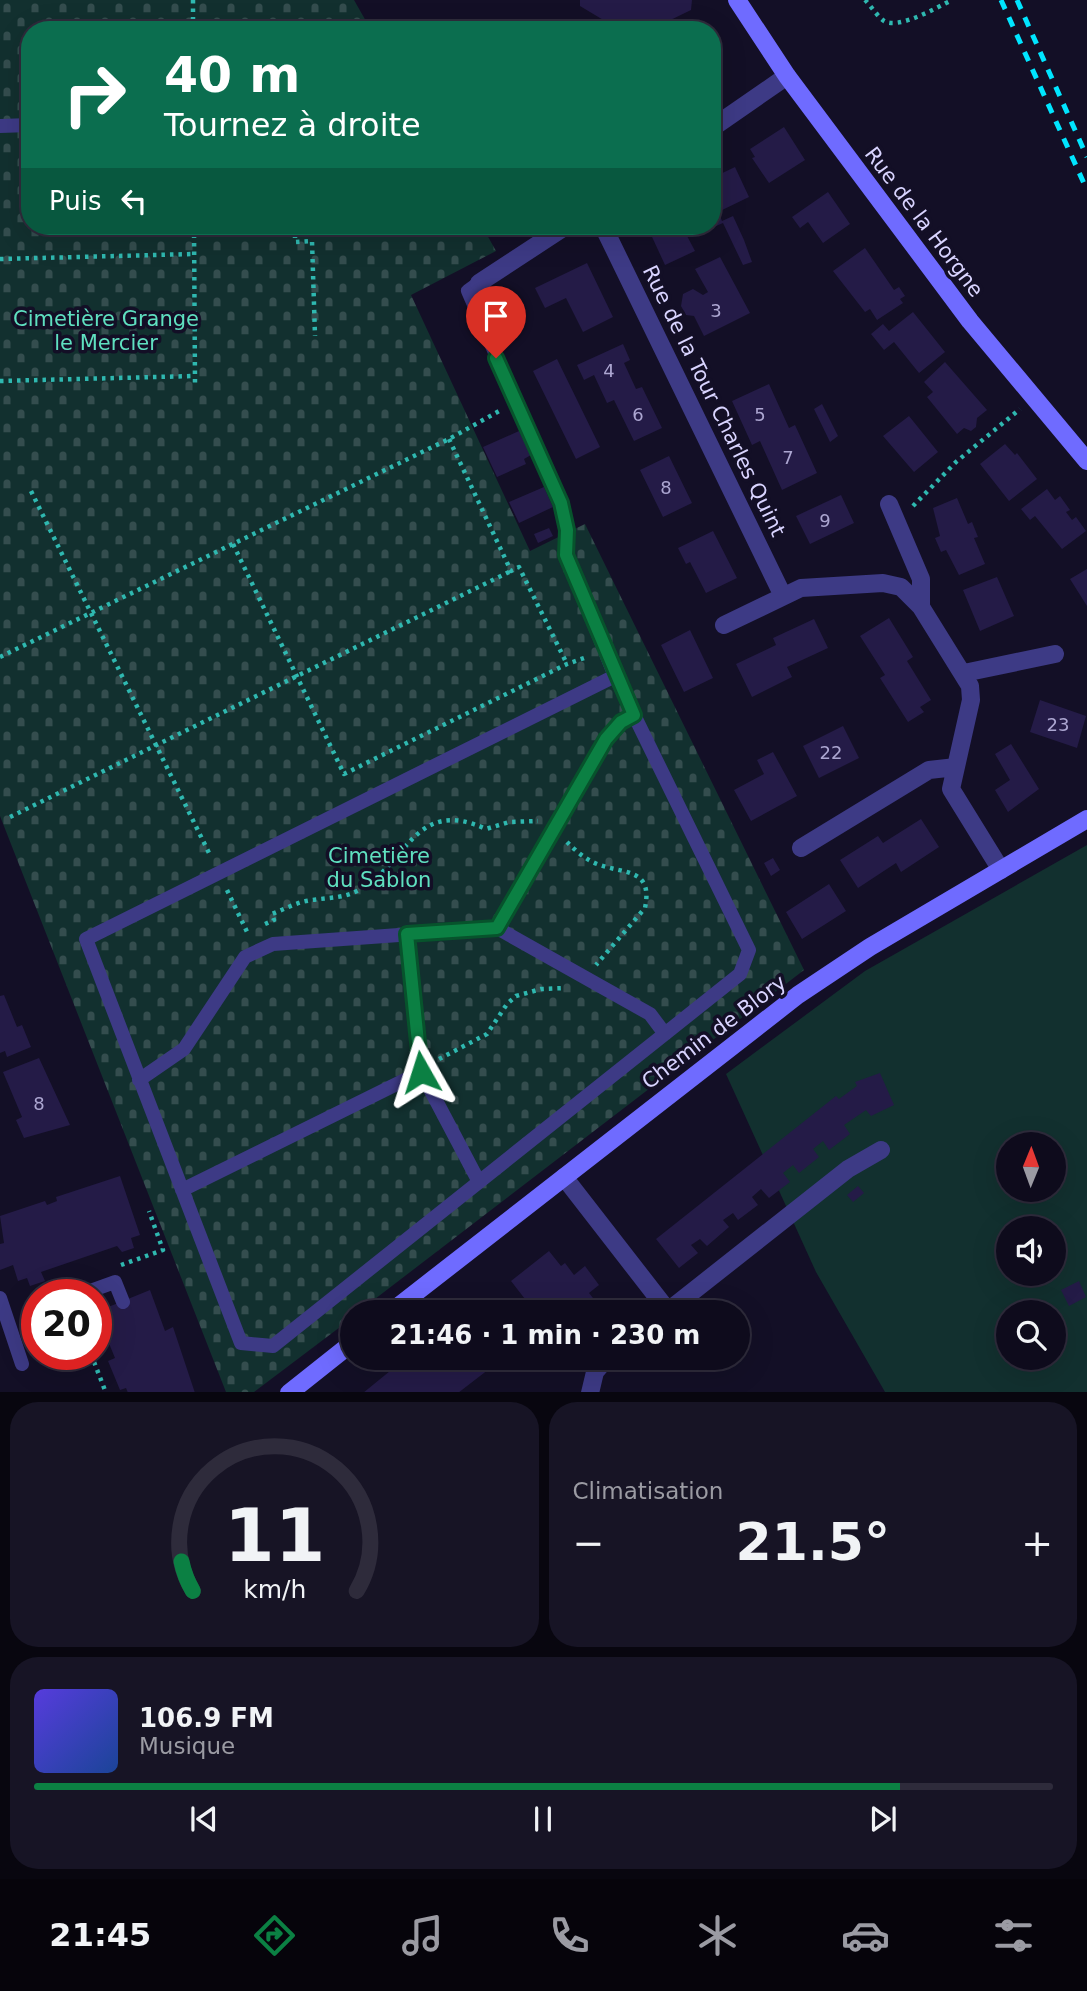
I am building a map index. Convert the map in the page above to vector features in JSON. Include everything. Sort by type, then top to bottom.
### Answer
[{"type":"street","name":"Rue de la Horgne","points":[[737,0],[787,76],[970,321],[1087,461]]},
{"type":"street","points":[[721,122],[787,76]]},
{"type":"street","points":[[479,283],[551,235]]},
{"type":"street","name":"Rue de la Tour Charles Quint","points":[[607,235],[783,596]]},
{"type":"street","points":[[889,503],[921,579],[921,607]]},
{"type":"street","points":[[724,625],[801,588],[883,583],[901,587],[921,607],[970,686],[971,700],[951,789],[1001,870]]},
{"type":"street","points":[[964,673],[1055,654]]},
{"type":"street","points":[[801,848],[929,770],[956,767]]},
{"type":"street","name":"Chemin de Blory","points":[[406,1300],[798,995],[870,947],[1087,819]]},
{"type":"street","points":[[682,1300],[848,1169],[881,1150]]},
{"type":"street","points":[[564,1177],[658,1300]]},
{"type":"street","points":[[289,1392],[340,1352]]},
{"type":"street","points":[[590,1392],[597,1370]]},
{"type":"lane","points":[[0,126],[21,125]]},
{"type":"lane","points":[[479,283],[468,291],[561,503],[567,530],[566,555],[615,676],[749,950],[740,974],[273,1346],[241,1343],[86,939],[615,676]]},
{"type":"lane","points":[[497,928],[606,739],[621,722],[634,715]]},
{"type":"lane","points":[[139,1080],[184,1049],[245,957],[273,944],[497,928],[650,1014],[665,1034]]},
{"type":"lane","points":[[407,934],[421,1072],[479,1182]]},
{"type":"lane","points":[[182,1190],[421,1072]]},
{"type":"lane","points":[[112,1283],[115,1282],[123,1302]]},
{"type":"lane","points":[[0,1298],[21,1361]]},
{"type":"path","points":[[193,0],[193,21]]},
{"type":"path","points":[[865,0],[885,22],[892,23],[904,21],[952,0]]},
{"type":"path","points":[[194,235],[195,383]]},
{"type":"path","points":[[295,235],[295,242],[312,241],[315,336]]},
{"type":"path","points":[[0,259],[194,254]]},
{"type":"path","points":[[0,382],[195,376]]},
{"type":"path","points":[[899,522],[956,462],[1035,398]]},
{"type":"path","points":[[0,657],[449,439],[515,403]]},
{"type":"path","points":[[449,439],[511,570]]},
{"type":"path","points":[[31,491],[256,950]]},
{"type":"path","points":[[233,544],[344,774],[567,664],[605,651]]},
{"type":"path","points":[[10,817],[519,567],[567,664]]},
{"type":"path","points":[[98,1370],[106,1392]]},
{"type":"path","points":[[97,1392],[103,1384]]},
{"type":"green space","name":"Cimetière du Sablon","points":[[0,0],[354,0],[366,21],[21,21],[21,235],[487,235],[496,251],[411,295],[530,551],[585,524],[804,970],[374,1300],[340,1300],[340,1327],[254,1392],[226,1392],[0,816]]},
{"type":"green space","points":[[1087,845],[1087,1392],[885,1392],[816,1272],[726,1074],[865,971]]},
{"type":"building","points":[[580,0],[692,0],[691,10],[668,21],[605,21],[580,6]]},
{"type":"building","points":[[784,127],[805,160],[769,183],[752,158],[755,157],[750,149]]},
{"type":"building","points":[[735,167],[749,197],[721,211],[721,174]]},
{"type":"building","points":[[828,192],[850,224],[823,243],[808,222],[800,228],[792,217]]},
{"type":"building","points":[[733,216],[752,262],[743,265],[723,223],[721,224],[721,219],[722,221]]},
{"type":"building","points":[[651,235],[687,235],[695,251],[665,265]]},
{"type":"building","points":[[865,248],[894,290],[899,287],[905,296],[900,299],[903,303],[877,320],[870,309],[865,312],[833,271]]},
{"type":"building","points":[[720,257],[750,313],[704,336],[694,316],[686,315],[681,306],[683,294],[693,289],[703,295],[708,292],[695,269]]},
{"type":"building","points":[[587,263],[613,317],[583,332],[566,298],[545,308],[535,288]]},
{"type":"building","points":[[913,312],[945,352],[919,373],[894,342],[884,350],[871,334],[883,324],[889,331]]},
{"type":"building","points":[[623,344],[630,360],[624,363],[636,389],[642,387],[662,428],[634,441],[614,400],[607,403],[594,375],[584,380],[577,365]]},
{"type":"building","points":[[557,359],[600,447],[576,459],[533,371]]},
{"type":"building","points":[[945,362],[987,410],[977,418],[976,427],[971,431],[964,428],[957,434],[927,397],[933,392],[924,382]]},
{"type":"building","points":[[769,384],[789,428],[795,425],[817,473],[782,490],[760,441],[752,445],[732,401]]},
{"type":"building","points":[[822,404],[838,436],[830,442],[814,409]]},
{"type":"building","points":[[909,416],[938,452],[914,472],[883,436]]},
{"type":"building","points":[[519,431],[531,455],[524,459],[526,464],[497,477],[483,447]]},
{"type":"building","points":[[1005,444],[1015,455],[1017,453],[1037,479],[1009,501],[980,464]]},
{"type":"building","points":[[669,456],[692,503],[663,517],[640,470]]},
{"type":"building","points":[[544,487],[553,507],[519,523],[509,502]]},
{"type":"building","points":[[1047,489],[1055,500],[1060,496],[1070,510],[1066,512],[1072,520],[1076,517],[1086,531],[1062,549],[1035,516],[1030,520],[1021,509]]},
{"type":"building","points":[[841,495],[854,523],[810,544],[796,516]]},
{"type":"building","points":[[957,498],[968,524],[972,522],[978,537],[974,538],[985,564],[959,575],[946,550],[941,552],[935,538],[940,536],[933,508]]},
{"type":"building","points":[[549,528],[553,536],[538,543],[534,534]]},
{"type":"building","points":[[713,531],[737,578],[706,593],[690,562],[686,564],[678,548]]},
{"type":"building","points":[[1087,569],[1087,606],[1070,579]]},
{"type":"building","points":[[997,577],[1014,616],[980,631],[963,590]]},
{"type":"building","points":[[889,618],[913,657],[907,661],[931,700],[920,707],[924,712],[908,722],[880,678],[885,675],[860,636]]},
{"type":"building","points":[[814,619],[828,648],[787,667],[792,677],[752,697],[736,664],[776,645],[773,638]]},
{"type":"building","points":[[690,630],[713,678],[684,692],[661,645]]},
{"type":"building","points":[[1040,700],[1086,716],[1077,748],[1030,732]]},
{"type":"building","points":[[843,726],[859,758],[819,778],[803,746]]},
{"type":"building","points":[[1011,744],[1039,789],[1008,812],[995,790],[1010,780],[995,754]]},
{"type":"building","points":[[773,752],[797,796],[751,821],[734,790],[764,774],[757,760]]},
{"type":"building","points":[[921,819],[939,847],[901,872],[896,863],[858,888],[840,860],[878,836],[883,843]]},
{"type":"building","points":[[773,858],[780,870],[771,876],[764,863]]},
{"type":"building","points":[[829,884],[846,911],[802,939],[786,912]]},
{"type":"building","points":[[4,995],[17,1027],[22,1025],[31,1047],[7,1057],[5,1051],[0,1053],[0,996]]},
{"type":"building","points":[[39,1058],[70,1125],[24,1138],[16,1120],[22,1117],[3,1072]]},
{"type":"building","points":[[880,1073],[894,1105],[871,1116],[866,1110],[844,1125],[850,1134],[829,1150],[823,1141],[813,1149],[819,1157],[799,1173],[793,1165],[783,1173],[790,1182],[769,1198],[761,1189],[752,1197],[758,1205],[738,1220],[733,1213],[723,1220],[729,1227],[707,1246],[700,1239],[691,1245],[698,1253],[679,1268],[656,1239],[836,1096],[839,1099],[857,1086],[855,1082]]},
{"type":"building","points":[[120,1176],[140,1235],[131,1238],[134,1248],[122,1252],[117,1246],[41,1272],[44,1279],[27,1278],[18,1281],[13,1265],[0,1270],[0,1244],[4,1243],[0,1216],[45,1201],[47,1205],[57,1201],[56,1197]]},
{"type":"building","points":[[858,1186],[864,1193],[853,1202],[847,1195]]},
{"type":"building","points":[[549,1251],[561,1266],[565,1263],[574,1275],[585,1266],[599,1285],[589,1293],[595,1300],[526,1300],[511,1281]]},
{"type":"building","points":[[1079,1281],[1086,1297],[1069,1306],[1061,1290]]},
{"type":"building","points":[[150,1290],[165,1331],[173,1327],[195,1392],[128,1392],[126,1388],[120,1390],[112,1370],[112,1359],[115,1358],[112,1351],[112,1305]]},
{"type":"building","points":[[391,1370],[488,1370],[459,1392],[364,1392]]},
{"type":"railway","points":[[1001,0],[1087,190]]},
{"type":"railway","points":[[1017,0],[1087,157]]},
{"type":"route","points":[[421,1072],[407,934],[497,928],[606,739],[621,722],[634,715],[615,676],[566,555],[567,530],[561,503],[496,358]]},
{"type":"park label","name":"Cimetière Grange le Mercier","points":[[106,331]]}]
